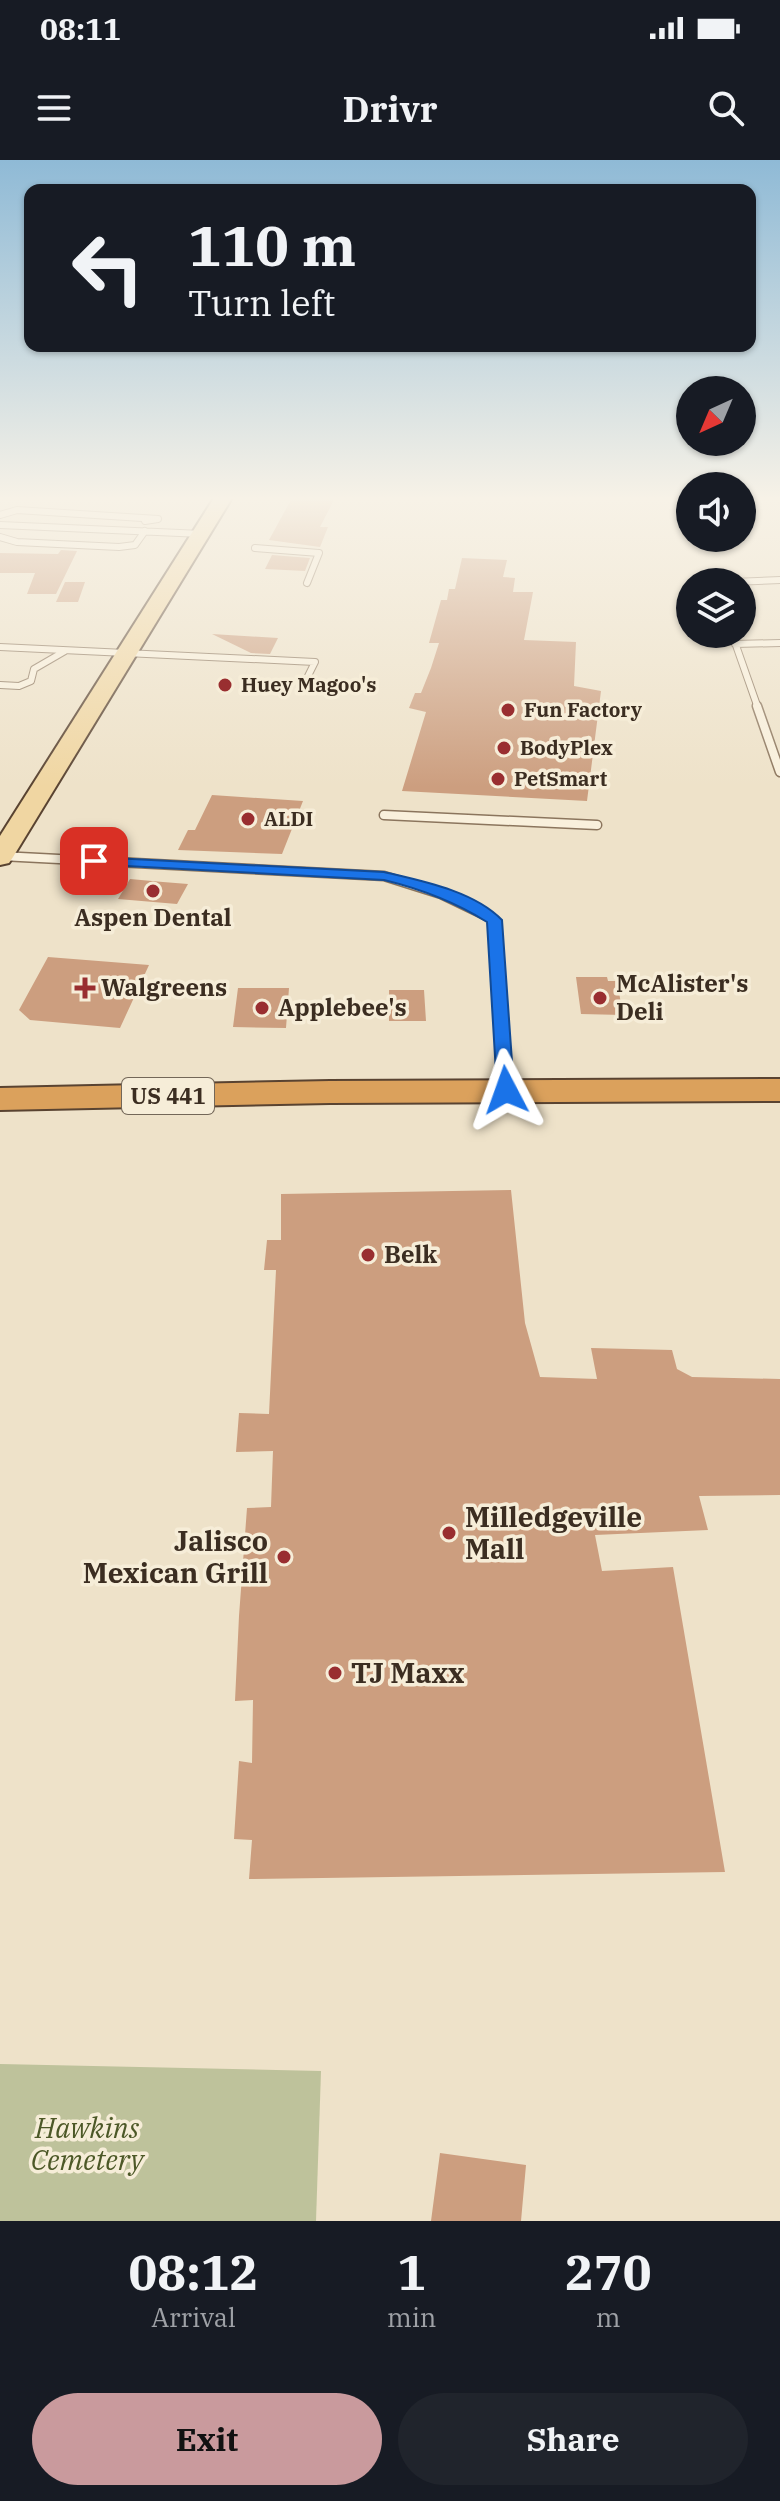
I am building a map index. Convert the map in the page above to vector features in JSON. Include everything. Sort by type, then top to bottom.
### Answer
[{"type":"highway","name":"US 441","points":[[2,1100],[506,1090],[780,1090]]},
{"type":"main road","points":[[0,857],[165,594]]},
{"type":"lane","points":[[756,644],[780,643]]},
{"type":"lane","points":[[0,647],[315,662],[306,680]]},
{"type":"lane","points":[[736,648],[780,772]]},
{"type":"lane","points":[[0,685],[19,686],[31,681],[34,669],[65,651]]},
{"type":"lane","points":[[384,815],[597,825]]},
{"type":"lane","points":[[0,857],[384,876],[419,884],[471,905],[495,920],[506,1090]]},
{"type":"green space","name":"Hawkins Cemetery","points":[[0,2064],[321,2071],[316,2221],[0,2221]]},
{"type":"building","points":[[60,594],[81,594],[78,602],[56,602]]},
{"type":"building","points":[[448,594],[533,594],[524,640],[576,642],[574,686],[601,691],[587,801],[402,791],[426,712],[409,708],[415,693],[421,693],[431,668],[439,643],[429,643],[441,600],[447,600]]},
{"type":"building","points":[[212,634],[278,638],[270,654],[251,653]]},
{"type":"building","name":"ALDI","points":[[212,795],[303,801],[282,854],[178,850],[188,830],[195,830]]},
{"type":"building","name":"Aspen Dental","points":[[130,879],[188,884],[177,904],[118,899]]},
{"type":"building","name":"Walgreens","points":[[48,957],[149,965],[120,1028],[30,1020],[19,1010]]},
{"type":"building","name":"McAlister's Deli","points":[[576,977],[607,977],[608,981],[617,981],[623,1015],[581,1014]]},
{"type":"building","name":"Applebee's","points":[[238,988],[289,988],[286,1028],[233,1027]]},
{"type":"building","points":[[389,990],[424,990],[426,1021],[389,1021]]},
{"type":"building","name":"Milledgeville Mall","points":[[511,1190],[525,1323],[540,1377],[597,1379],[591,1348],[672,1350],[677,1369],[692,1377],[780,1379],[780,1495],[699,1496],[708,1530],[595,1535],[602,1571],[673,1567],[725,1872],[249,1879],[252,1840],[234,1839],[239,1761],[252,1763],[253,1700],[235,1701],[239,1616],[247,1508],[271,1507],[273,1451],[236,1452],[239,1413],[269,1414],[276,1270],[264,1270],[267,1240],[281,1240],[281,1194]]},
{"type":"building","points":[[440,2153],[526,2165],[521,2221],[431,2221]]},
{"type":"place","name":"Huey Magoo's","points":[[225,685]]},
{"type":"place","name":"Fun Factory","points":[[508,710]]},
{"type":"place","name":"BodyPlex","points":[[504,748]]},
{"type":"place","name":"PetSmart","points":[[498,779]]},
{"type":"place","name":"ALDI","points":[[248,819]]},
{"type":"place","name":"Aspen Dental","points":[[153,891]]},
{"type":"place","name":"Walgreens","points":[[85,988]]},
{"type":"place","name":"McAlister's Deli","points":[[600,998]]},
{"type":"place","name":"Applebee's","points":[[262,1008]]},
{"type":"place","name":"Belk","points":[[368,1255]]},
{"type":"place","name":"Milledgeville Mall","points":[[449,1533]]},
{"type":"place","name":"Jalisco Mexican Grill","points":[[284,1557]]},
{"type":"place","name":"TJ Maxx","points":[[335,1673]]},
{"type":"route","points":[[94,861],[384,876],[419,884],[471,905],[495,920],[506,1090]]}]
